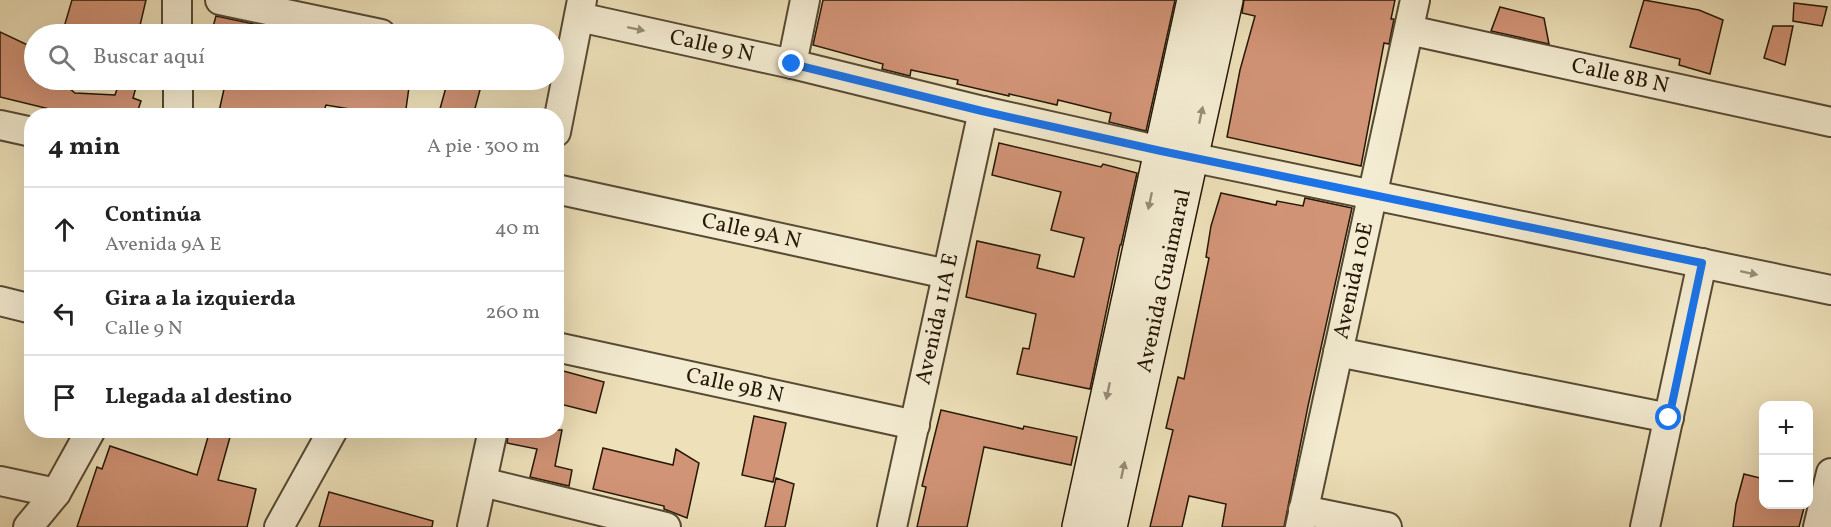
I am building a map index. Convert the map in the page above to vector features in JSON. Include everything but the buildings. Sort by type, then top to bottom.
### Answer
[{"type":"street","points":[[177,0],[177,24]]},
{"type":"street","points":[[220,0],[334,24]]},
{"type":"street","points":[[792,64],[805,0]]},
{"type":"street","name":"Avenida Guaimaral","points":[[1110,527],[1176,154],[1194,0]]},
{"type":"street","name":"Avenida Guaimaral","points":[[1079,527],[1176,154],[1226,0]]},
{"type":"street","name":"Avenida 10E","points":[[1301,519],[1415,0]]},
{"type":"street","points":[[564,60],[580,8]]},
{"type":"street","name":"Calle 9 N","points":[[580,8],[982,111],[1176,154],[1831,290]]},
{"type":"street","name":"Calle 8B N","points":[[1408,30],[1831,122]]},
{"type":"street","points":[[178,90],[178,108]]},
{"type":"street","points":[[558,108],[559,90]]},
{"type":"street","name":"Avenida 11A E","points":[[892,527],[982,111]]},
{"type":"street","points":[[0,125],[24,130]]},
{"type":"street","name":"Calle 9A N","points":[[564,191],[947,274]]},
{"type":"street","points":[[1645,527],[1702,263]]},
{"type":"street","points":[[0,301],[24,307]]},
{"type":"street","name":"Calle 9B N","points":[[564,349],[915,425]]},
{"type":"street","points":[[1338,352],[1669,418]]},
{"type":"street","points":[[27,527],[56,493],[87,438]]},
{"type":"street","points":[[279,527],[329,438]]},
{"type":"street","points":[[472,527],[491,438]]},
{"type":"street","points":[[1818,527],[1831,473]]},
{"type":"street","points":[[0,481],[56,493]]},
{"type":"street","points":[[482,482],[666,527]]},
{"type":"street","points":[[1301,519],[1387,527]]},
{"type":"route","points":[[792,64],[982,111],[1161,151],[1702,263],[1669,418]]}]
